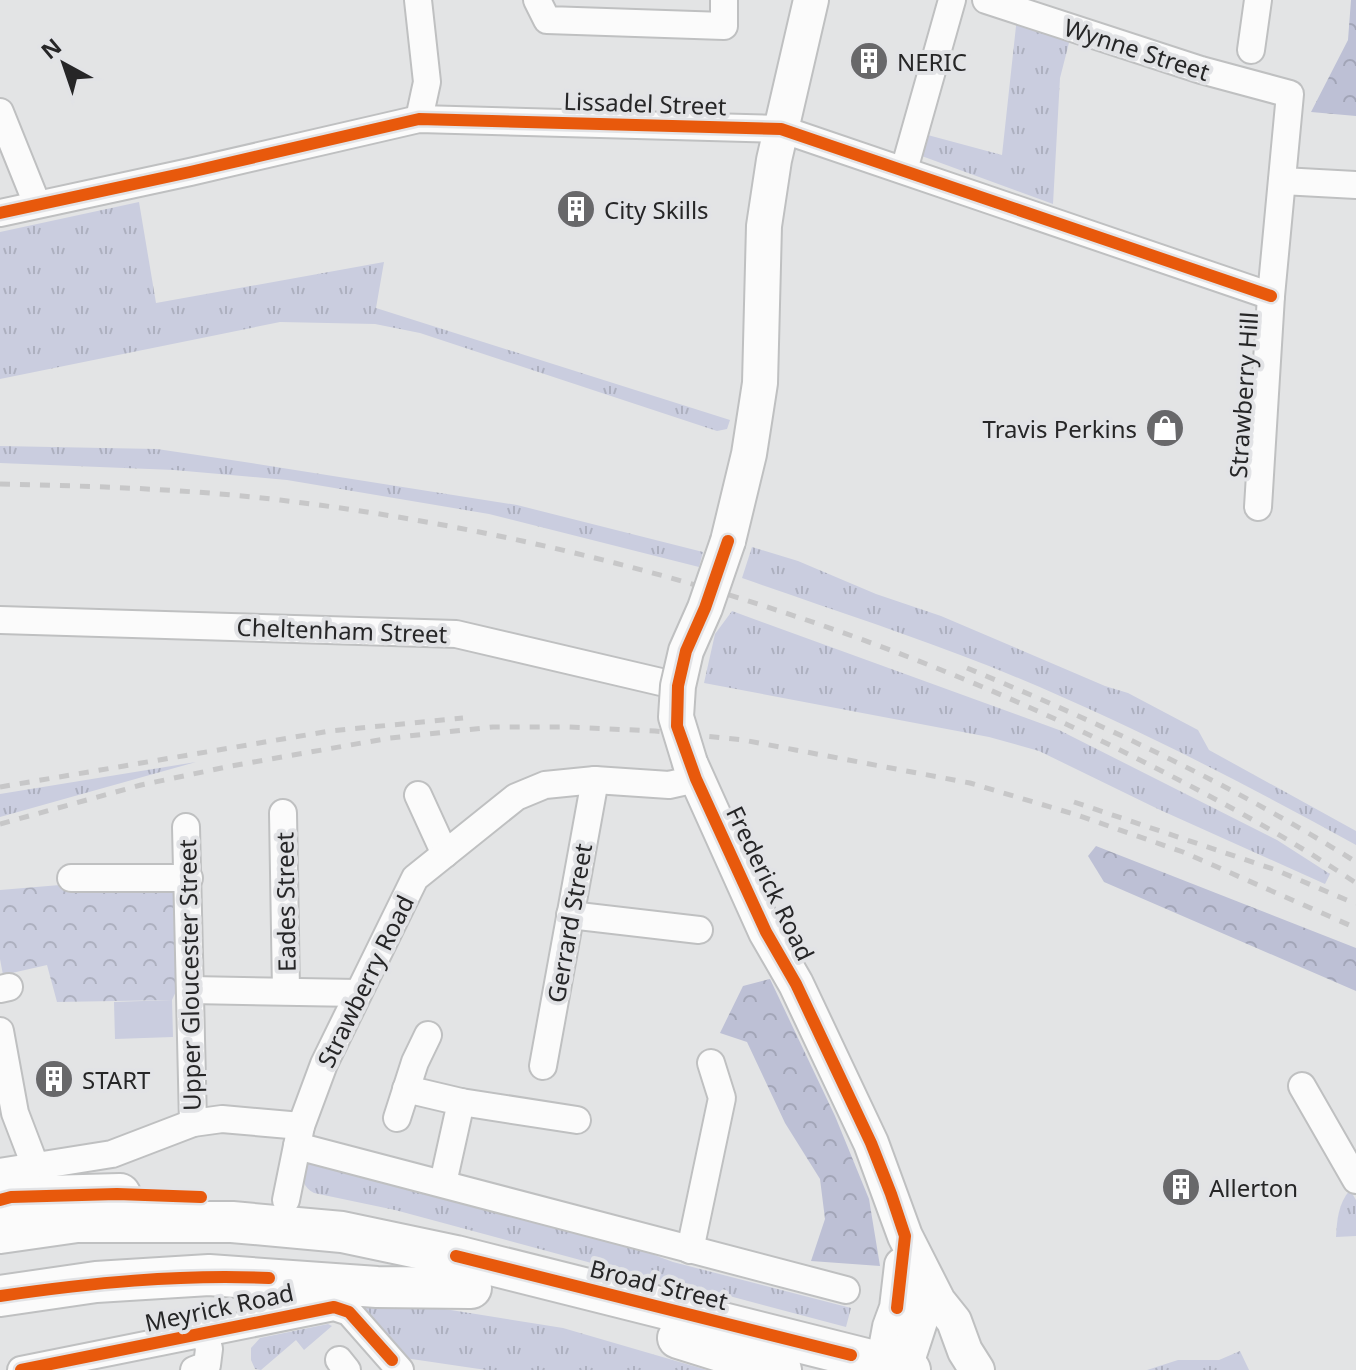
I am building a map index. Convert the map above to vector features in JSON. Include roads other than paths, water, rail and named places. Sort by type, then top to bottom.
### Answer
[{"type":"highway","points":[[0,1200],[11,1197],[117,1194],[286,1200],[369,1218],[464,1272]]},
{"type":"highway","name":"Broad Street","points":[[0,1233],[77,1222],[232,1222],[342,1232],[781,1370]]},
{"type":"highway","name":"Broad Street","points":[[0,1254],[78,1247],[228,1246],[464,1272],[896,1368]]},
{"type":"highway","points":[[0,1296],[96,1282],[209,1275],[377,1287],[464,1272]]},
{"type":"highway","points":[[688,1341],[738,1370]]},
{"type":"main road","name":"Frederick Road","points":[[811,0],[781,129],[764,226],[760,383],[752,437],[728,541],[709,597],[686,651],[666,683],[693,771],[766,932],[796,984],[871,1143],[905,1236],[938,1301],[954,1321],[965,1351],[977,1370]]},
{"type":"main road","points":[[896,1368],[921,1318],[905,1236]]},
{"type":"street","points":[[418,0],[427,82],[419,119]]},
{"type":"street","points":[[537,0],[547,20],[724,26],[724,0]]},
{"type":"street","points":[[904,170],[952,0]]},
{"type":"street","name":"Wynne Street","points":[[986,0],[1201,70],[1290,94]]},
{"type":"street","points":[[1251,50],[1258,0]]},
{"type":"street","name":"Strawberry Hill","points":[[1258,507],[1271,296],[1290,94]]},
{"type":"street","points":[[0,112],[7,144],[37,204]]},
{"type":"street","name":"Lissadel Street","points":[[0,213],[419,119],[781,129],[1271,296]]},
{"type":"street","points":[[1282,181],[1356,185]]},
{"type":"street","name":"Cheltenham Street","points":[[0,620],[456,634],[666,683]]},
{"type":"street","name":"Strawberry Road","points":[[286,1200],[299,1136],[324,1064],[415,878],[516,797],[545,785],[595,780],[669,785],[693,771]]},
{"type":"street","name":"Gerrard Street","points":[[543,1066],[595,780]]},
{"type":"street","points":[[418,795],[445,854]]},
{"type":"street","name":"Eades Street","points":[[283,813],[286,991]]},
{"type":"street","name":"Upper Gloucester Street","points":[[186,827],[193,1123]]},
{"type":"street","points":[[71,878],[189,878]]},
{"type":"street","points":[[570,915],[699,930]]},
{"type":"street","points":[[191,990],[358,993]]},
{"type":"street","points":[[0,1031],[15,1113],[36,1168]]},
{"type":"street","points":[[397,1118],[415,1062],[428,1035]]},
{"type":"street","points":[[690,1250],[722,1098],[711,1063]]},
{"type":"street","points":[[1302,1086],[1356,1180]]},
{"type":"street","points":[[406,1089],[461,1102],[577,1120]]},
{"type":"street","points":[[443,1183],[461,1102]]},
{"type":"street","name":"Broad Street","points":[[0,1172],[112,1154],[193,1123],[222,1119],[299,1136],[443,1183],[846,1290]]},
{"type":"street","name":"Meyrick Road","points":[[21,1370],[340,1307],[353,1316],[400,1370]]},
{"type":"street","points":[[194,1370],[207,1365],[209,1358],[205,1332]]},
{"type":"railway","points":[[0,484],[210,493],[389,515],[604,560],[710,589],[815,623],[1019,703],[1209,796],[1356,883]]},
{"type":"railway","points":[[967,668],[1166,757],[1262,807],[1356,862]]},
{"type":"railway","points":[[0,787],[330,731],[463,718]]},
{"type":"railway","points":[[0,824],[141,785],[390,738],[493,727],[655,731],[743,740],[970,783],[1077,815],[1183,852],[1356,928]]},
{"type":"railway","points":[[1074,802],[1276,870],[1356,904]]},
{"type":"place","name":"NERIC","points":[[869,61]]},
{"type":"place","name":"City Skills","points":[[576,209]]},
{"type":"place","name":"Travis Perkins","points":[[1165,428]]},
{"type":"place","name":"START","points":[[54,1079]]},
{"type":"place","name":"Allerton","points":[[1181,1187]]}]
